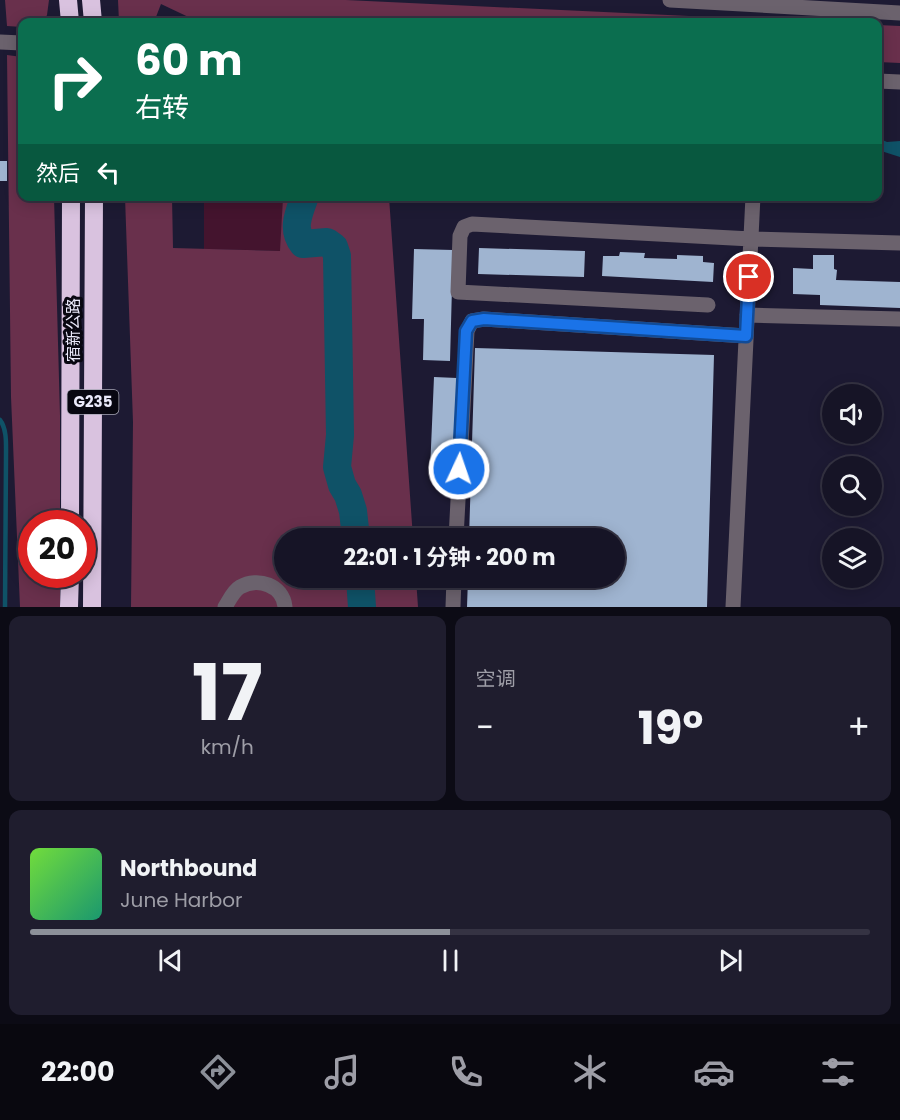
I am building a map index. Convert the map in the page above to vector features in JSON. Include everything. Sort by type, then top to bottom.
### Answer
[{"type":"highway","points":[[68,0],[70,18]]},
{"type":"highway","points":[[91,0],[93,18]]},
{"type":"highway","name":"宿新公路","points":[[70,510],[71,201]]},
{"type":"highway","name":"宿新公路","points":[[92,607],[94,201]]},
{"type":"highway","points":[[69,588],[69,607]]},
{"type":"street","points":[[670,0],[900,13]]},
{"type":"street","points":[[0,42],[18,43]]},
{"type":"street","points":[[882,81],[900,82]]},
{"type":"street","points":[[733,607],[753,201]]},
{"type":"street","points":[[708,306],[458,292],[460,236],[464,228],[472,224],[900,243]]},
{"type":"street","points":[[747,315],[900,319]]},
{"type":"street","points":[[456,528],[466,331],[472,321],[484,319],[746,336]]},
{"type":"street","points":[[225,607],[237,588],[251,583],[262,583],[276,588],[285,602],[285,607]]},
{"type":"street","points":[[453,607],[454,588]]},
{"type":"shaded area","points":[[5,0],[49,0],[45,18],[18,18],[18,27],[7,26]]},
{"type":"shaded area","points":[[118,0],[346,0],[731,18],[191,18],[161,4],[156,18],[119,18]]},
{"type":"shaded area","points":[[882,25],[900,26],[900,63],[882,62]]},
{"type":"shaded area","points":[[7,55],[18,56],[18,201],[54,201],[60,415],[60,510],[18,510],[18,560],[11,397]]},
{"type":"shaded area","points":[[125,201],[172,201],[173,248],[280,251],[283,201],[389,201],[412,528],[274,528],[274,588],[417,588],[418,607],[131,607],[133,422]]},
{"type":"shaded area","points":[[204,201],[283,201],[281,251],[204,249]]},
{"type":"shaded area","points":[[19,588],[60,588],[60,607],[20,607]]},
{"type":"water","points":[[882,140],[887,142],[900,141],[900,157],[882,151]]},
{"type":"building","points":[[0,161],[7,161],[7,181],[0,181]]},
{"type":"building","points":[[479,248],[585,251],[584,277],[478,274]]},
{"type":"building","points":[[414,249],[453,250],[450,361],[423,360],[424,319],[412,319]]},
{"type":"building","points":[[620,252],[645,253],[644,258],[677,259],[677,255],[703,256],[703,262],[714,263],[713,282],[602,276],[603,256],[619,256]]},
{"type":"building","points":[[813,255],[834,255],[836,280],[900,282],[900,308],[820,305],[820,295],[793,294],[793,268],[813,269]]},
{"type":"building","points":[[475,348],[714,355],[707,607],[467,607],[468,588],[625,588],[625,528],[469,528]]},
{"type":"building","points":[[434,377],[457,378],[453,472],[430,471]]},
{"type":"waterway","points":[[303,201],[297,221],[299,238],[303,244],[327,242],[334,247],[337,256],[340,435],[337,467],[353,511],[355,528]]},
{"type":"waterway","points":[[0,420],[6,442],[5,607]]},
{"type":"waterway","points":[[361,588],[362,607]]},
{"type":"route","points":[[459,469],[466,331],[472,321],[484,319],[746,336],[749,277]]}]
